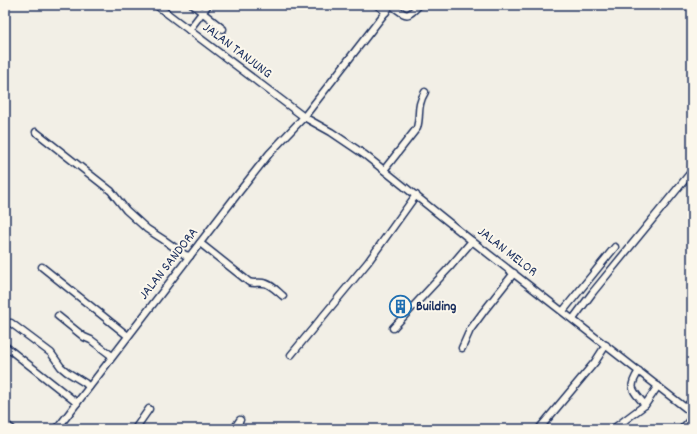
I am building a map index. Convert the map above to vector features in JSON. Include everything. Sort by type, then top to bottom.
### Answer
[{"type":"street","name":"JALAN TANJUNG","points":[[156,5],[191,29],[304,117]]},
{"type":"street","points":[[193,5],[201,15],[223,29]]},
{"type":"street","points":[[191,29],[208,5]]},
{"type":"street","points":[[391,5],[408,15],[411,14],[419,5]]},
{"type":"street","name":"JALAN SANDORA","points":[[57,429],[77,403],[87,385],[112,356],[126,335],[187,256],[200,243],[269,154],[304,117],[381,8],[391,5]]},
{"type":"street","points":[[384,170],[417,128],[419,106],[421,98],[425,92]]},
{"type":"street","name":"JALAN MELOR","points":[[304,117],[342,139],[384,170],[692,413]]},
{"type":"street","points":[[36,132],[111,191],[126,210],[147,229],[187,256]]},
{"type":"street","points":[[574,319],[692,171]]},
{"type":"street","points":[[291,355],[368,262],[416,195]]},
{"type":"street","points":[[394,328],[449,268],[472,240]]},
{"type":"street","points":[[200,243],[249,282],[268,284],[283,296]]},
{"type":"street","points":[[563,311],[615,247]]},
{"type":"street","points":[[42,267],[126,335]]},
{"type":"street","points":[[462,348],[470,330],[514,273]]},
{"type":"street","points":[[58,316],[84,337],[91,340],[112,356]]},
{"type":"street","points":[[11,322],[51,353],[61,367],[67,372],[87,385]]},
{"type":"street","points":[[539,429],[595,362],[606,345]]},
{"type":"street","points":[[5,346],[77,403]]},
{"type":"street","points":[[639,371],[633,380],[632,385],[633,390],[645,405]]},
{"type":"street","points":[[613,429],[645,405],[658,386]]},
{"type":"street","points":[[686,408],[692,400]]},
{"type":"street","points":[[135,429],[149,409]]},
{"type":"street","points":[[682,429],[692,418]]},
{"type":"street","points":[[234,429],[240,420]]},
{"type":"street","points":[[5,424],[12,429]]},
{"type":"place","name":"Building","points":[[400,307]]}]
